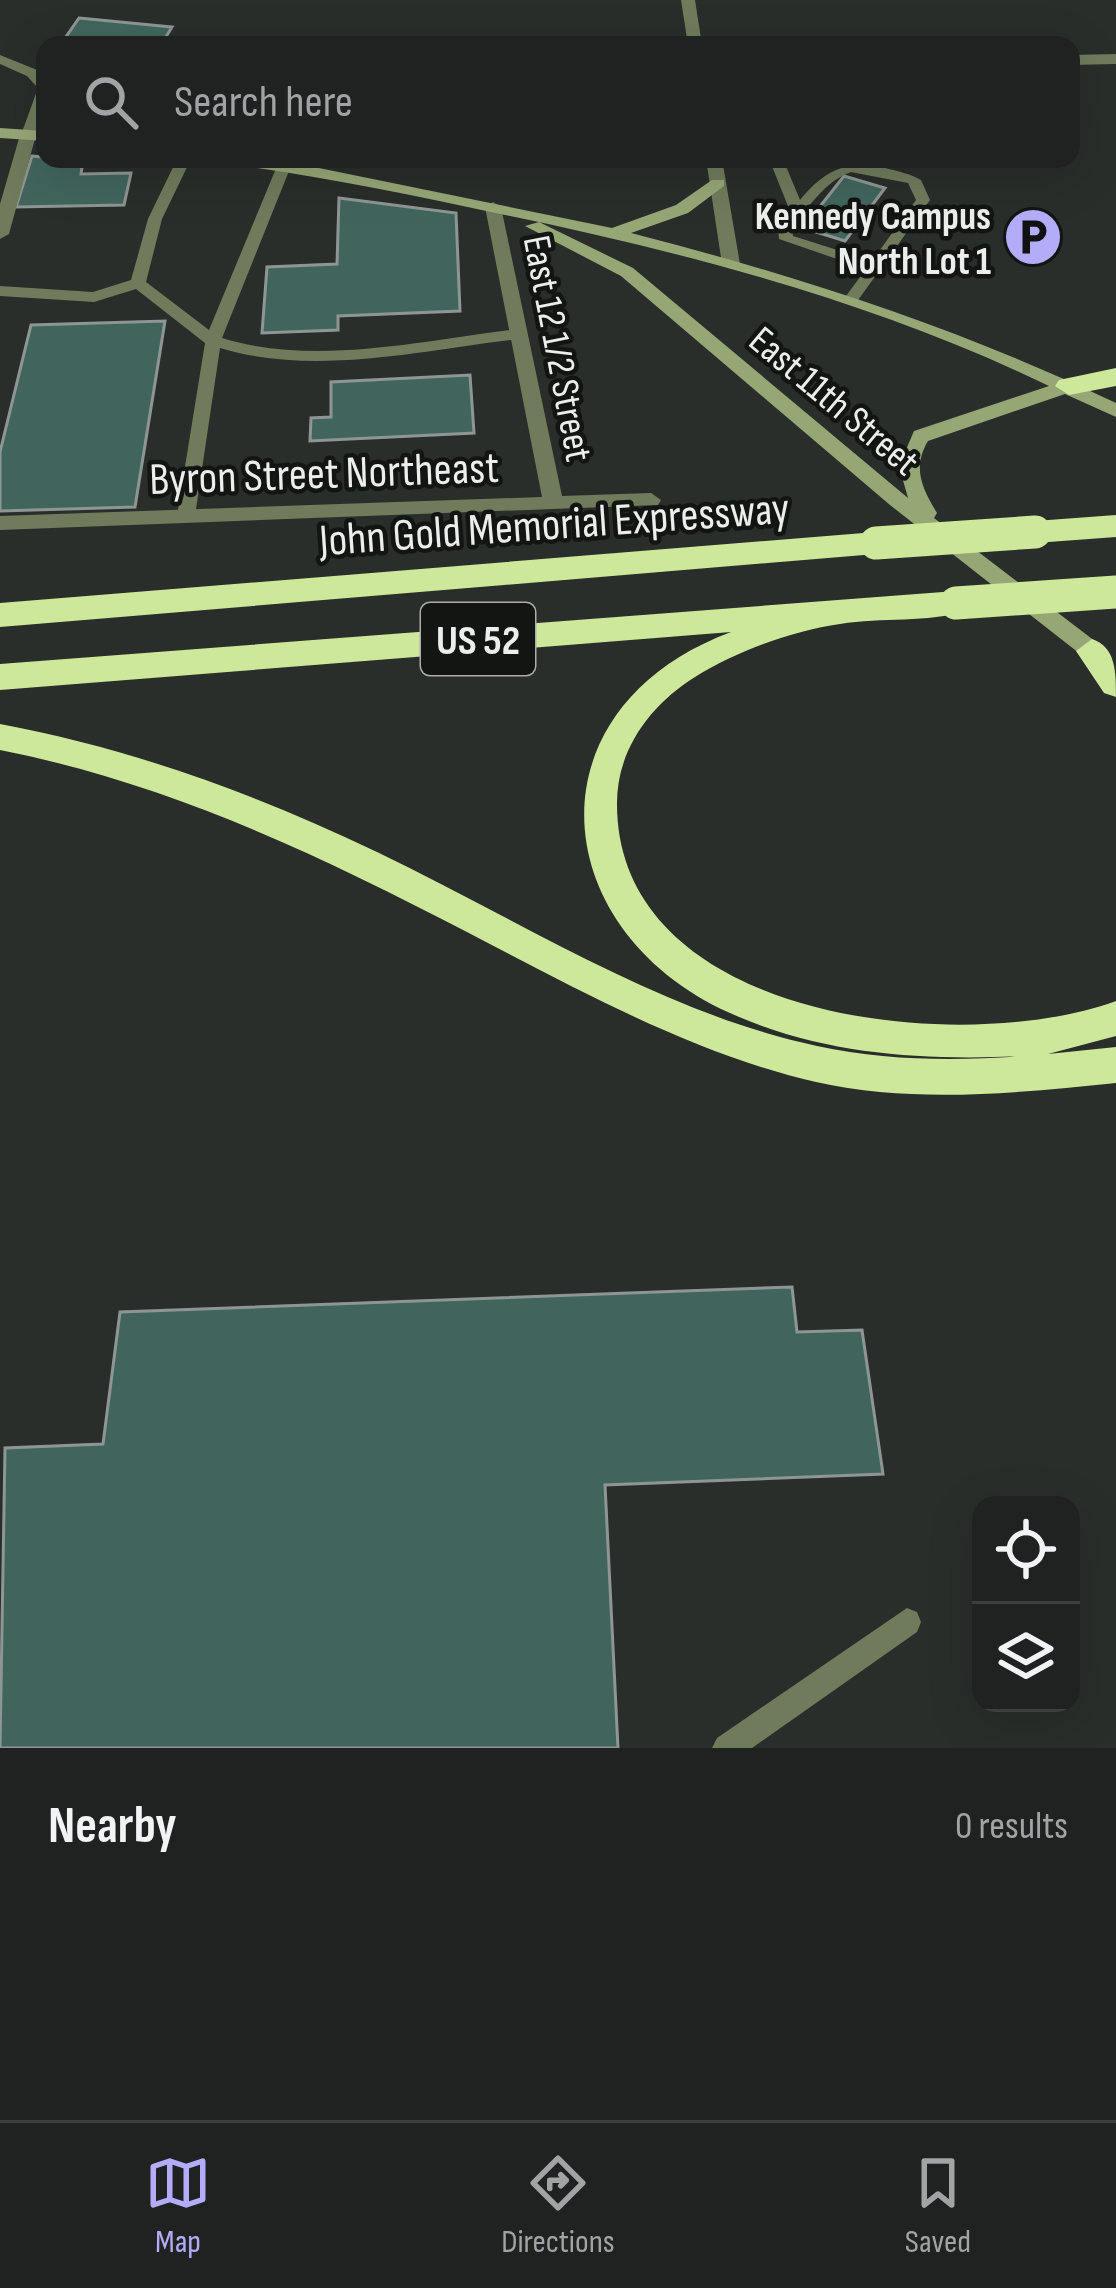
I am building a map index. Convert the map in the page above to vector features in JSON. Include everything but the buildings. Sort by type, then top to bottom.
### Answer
[{"type":"highway","points":[[1069,386],[1116,377]]},
{"type":"highway","name":"John Gold Memorial Expressway","points":[[0,615],[1116,526]]},
{"type":"highway","name":"US 52","points":[[0,676],[1116,592]]},
{"type":"highway","points":[[838,612],[734,643],[683,670],[660,685],[615,736],[604,767],[599,808],[605,860],[640,928],[686,969],[752,1008],[884,1040],[1097,1034],[1116,1018]]},
{"type":"highway","points":[[1104,661],[1116,684]]},
{"type":"highway","points":[[0,737],[101,758],[189,788],[306,837],[685,1021],[795,1059],[932,1078],[1116,1065]]},
{"type":"main road","points":[[0,133],[36,136]]},
{"type":"main road","points":[[294,168],[614,233],[731,264],[851,300],[1069,386],[1116,410]]},
{"type":"main road","points":[[614,233],[682,208],[718,183]]},
{"type":"main road","name":"East 11th Street","points":[[493,207],[627,272],[955,545],[1104,661]]},
{"type":"main road","points":[[955,545],[914,493],[908,477],[911,448],[931,428],[1069,386]]},
{"type":"street","points":[[688,0],[694,36]]},
{"type":"street","points":[[1080,60],[1116,59]]},
{"type":"street","points":[[0,234],[36,139]]},
{"type":"street","points":[[716,168],[731,264]]},
{"type":"street","name":"East 12 1/2 Street","points":[[493,207],[553,503]]},
{"type":"street","name":"Byron Street Northeast","points":[[0,523],[651,500]]},
{"type":"lane","points":[[0,59],[36,77]]},
{"type":"lane","points":[[138,283],[155,218],[180,168]]},
{"type":"lane","points":[[186,516],[213,341],[283,168]]},
{"type":"lane","points":[[780,168],[797,212]]},
{"type":"lane","points":[[839,168],[785,227],[786,239],[876,267]]},
{"type":"lane","points":[[851,300],[923,200],[914,180],[875,168]]},
{"type":"lane","points":[[0,291],[94,297],[138,283]]},
{"type":"lane","points":[[138,283],[213,341],[234,351],[280,356],[519,334]]},
{"type":"lane","points":[[727,1748],[907,1622]]},
{"type":"place","name":"Kennedy Campus North Lot 1","points":[[1033,237]]}]
